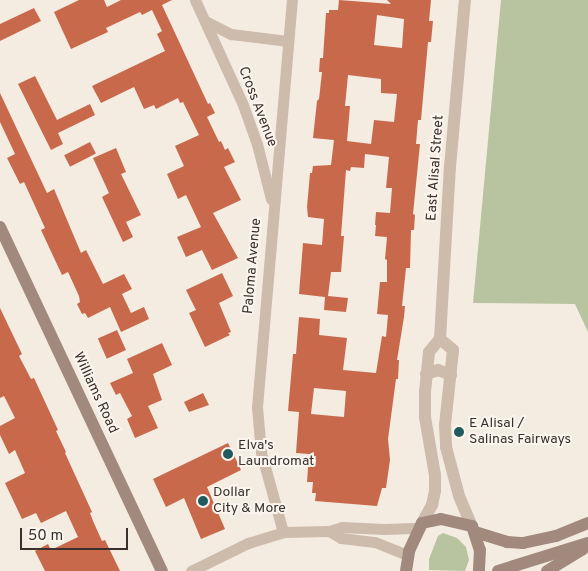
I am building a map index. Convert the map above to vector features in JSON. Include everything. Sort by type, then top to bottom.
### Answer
[{"type":"main road","name":"Williams Road","points":[[0,227],[162,571]]},
{"type":"main road","points":[[421,525],[441,519],[507,542],[523,543],[556,536],[588,523]]},
{"type":"main road","name":"East Alisal Street","points":[[407,562],[421,525]]},
{"type":"main road","points":[[473,529],[480,550],[479,571]]},
{"type":"main road","points":[[498,571],[588,545]]},
{"type":"main road","points":[[547,571],[588,545]]},
{"type":"main road","points":[[407,562],[414,571]]},
{"type":"street","name":"Cross Avenue","points":[[195,0],[248,118],[273,206]]},
{"type":"street","name":"Paloma Avenue","points":[[283,532],[261,452],[257,407],[292,0]]},
{"type":"street","name":"East Alisal Street","points":[[421,525],[432,505],[435,484],[425,417],[426,374],[429,352],[440,339],[450,167],[465,0]]},
{"type":"street","points":[[205,20],[231,34],[288,41]]},
{"type":"street","points":[[440,339],[452,350],[445,442],[459,496],[473,529]]},
{"type":"street","points":[[426,374],[438,370],[451,375]]},
{"type":"street","points":[[191,571],[248,543],[283,532],[330,531],[342,527],[384,529],[421,525]]},
{"type":"street","points":[[330,531],[341,538],[375,542],[407,562]]},
{"type":"green space","points":[[501,0],[588,0],[588,332],[575,304],[473,303]]},
{"type":"green space","points":[[443,533],[457,538],[466,547],[469,560],[465,571],[429,570],[429,559],[438,536]]},
{"type":"building","points":[[79,0],[104,0],[107,7],[121,0],[172,0],[162,5],[208,104],[210,103],[215,113],[207,117],[219,142],[221,141],[225,150],[228,148],[235,162],[224,167],[241,200],[213,213],[238,258],[212,270],[202,250],[186,257],[177,237],[201,227],[186,195],[178,199],[167,174],[184,166],[175,146],[199,135],[183,102],[180,103],[178,98],[156,109],[154,105],[144,109],[134,87],[101,103],[92,86],[165,51],[157,34],[162,31],[152,10],[142,15],[140,12],[106,28],[108,32],[71,49],[54,12]]},
{"type":"building","points":[[339,0],[391,4],[387,0],[431,0],[429,21],[433,21],[431,42],[428,42],[421,120],[418,120],[416,144],[420,144],[413,214],[415,215],[414,230],[411,230],[410,268],[406,268],[402,306],[405,306],[404,317],[397,360],[399,360],[398,379],[396,379],[388,439],[390,460],[386,488],[382,488],[377,506],[315,501],[316,493],[312,493],[313,482],[307,482],[309,454],[296,453],[299,412],[288,411],[293,354],[296,354],[299,317],[320,319],[319,335],[347,338],[343,370],[376,373],[382,336],[386,337],[388,315],[377,314],[380,282],[387,282],[387,260],[385,259],[387,237],[375,236],[375,225],[376,212],[390,213],[392,188],[386,188],[389,157],[365,154],[364,168],[351,167],[350,171],[346,170],[341,236],[344,236],[341,272],[331,272],[328,296],[348,298],[346,312],[324,310],[325,297],[299,294],[303,243],[322,245],[324,219],[308,217],[307,207],[310,173],[312,173],[313,166],[331,165],[334,140],[313,138],[322,72],[319,72],[320,58],[323,58],[326,13],[329,13],[329,10],[338,10]],"holes":[[[377,15],[404,19],[402,48],[374,45]],[[348,75],[381,79],[381,93],[397,94],[394,122],[374,120],[371,144],[347,141],[350,106],[345,106]],[[314,388],[346,391],[344,417],[311,414]]]},
{"type":"building","points":[[34,8],[41,21],[0,41],[0,24]]},
{"type":"building","points":[[35,76],[57,120],[90,104],[95,115],[58,133],[63,144],[51,150],[18,84]]},
{"type":"building","points":[[0,93],[47,193],[54,189],[81,253],[86,250],[103,284],[124,274],[132,289],[122,294],[131,313],[144,307],[149,319],[121,332],[110,307],[88,318],[85,313],[82,314],[77,304],[80,302],[79,296],[68,272],[62,275],[41,230],[45,228],[24,182],[20,184],[7,158],[15,154],[0,122]]},
{"type":"building","points":[[90,142],[96,154],[70,167],[64,155]]},
{"type":"building","points":[[116,148],[126,172],[121,174],[141,215],[126,222],[133,237],[123,242],[102,197],[109,193],[93,158]]},
{"type":"building","points":[[222,273],[233,296],[219,303],[231,332],[228,333],[230,335],[205,347],[189,313],[196,310],[186,290]]},
{"type":"building","points":[[0,308],[22,354],[19,356],[31,379],[34,378],[58,430],[56,431],[92,512],[90,513],[102,541],[105,540],[120,571],[45,571],[35,551],[48,544],[51,550],[78,537],[66,511],[41,523],[36,513],[22,519],[5,483],[25,473],[15,450],[9,454],[0,435],[0,426],[15,418],[4,396],[0,398]]},
{"type":"building","points":[[117,330],[126,350],[107,359],[98,339]]},
{"type":"building","points":[[162,343],[172,365],[153,374],[162,400],[148,406],[158,428],[135,438],[127,419],[132,416],[120,393],[116,395],[110,383],[133,373],[127,359]]},
{"type":"building","points":[[203,393],[209,405],[189,412],[184,402]]},
{"type":"building","points":[[228,443],[241,470],[207,487],[225,529],[201,539],[184,498],[166,507],[153,479]]},
{"type":"place","name":"E Alisal / Salinas Fairways","points":[[459,432]]},
{"type":"place","name":"Elva's Laundromat","points":[[228,454]]},
{"type":"place","name":"Dollar City & More","points":[[203,501]]}]
